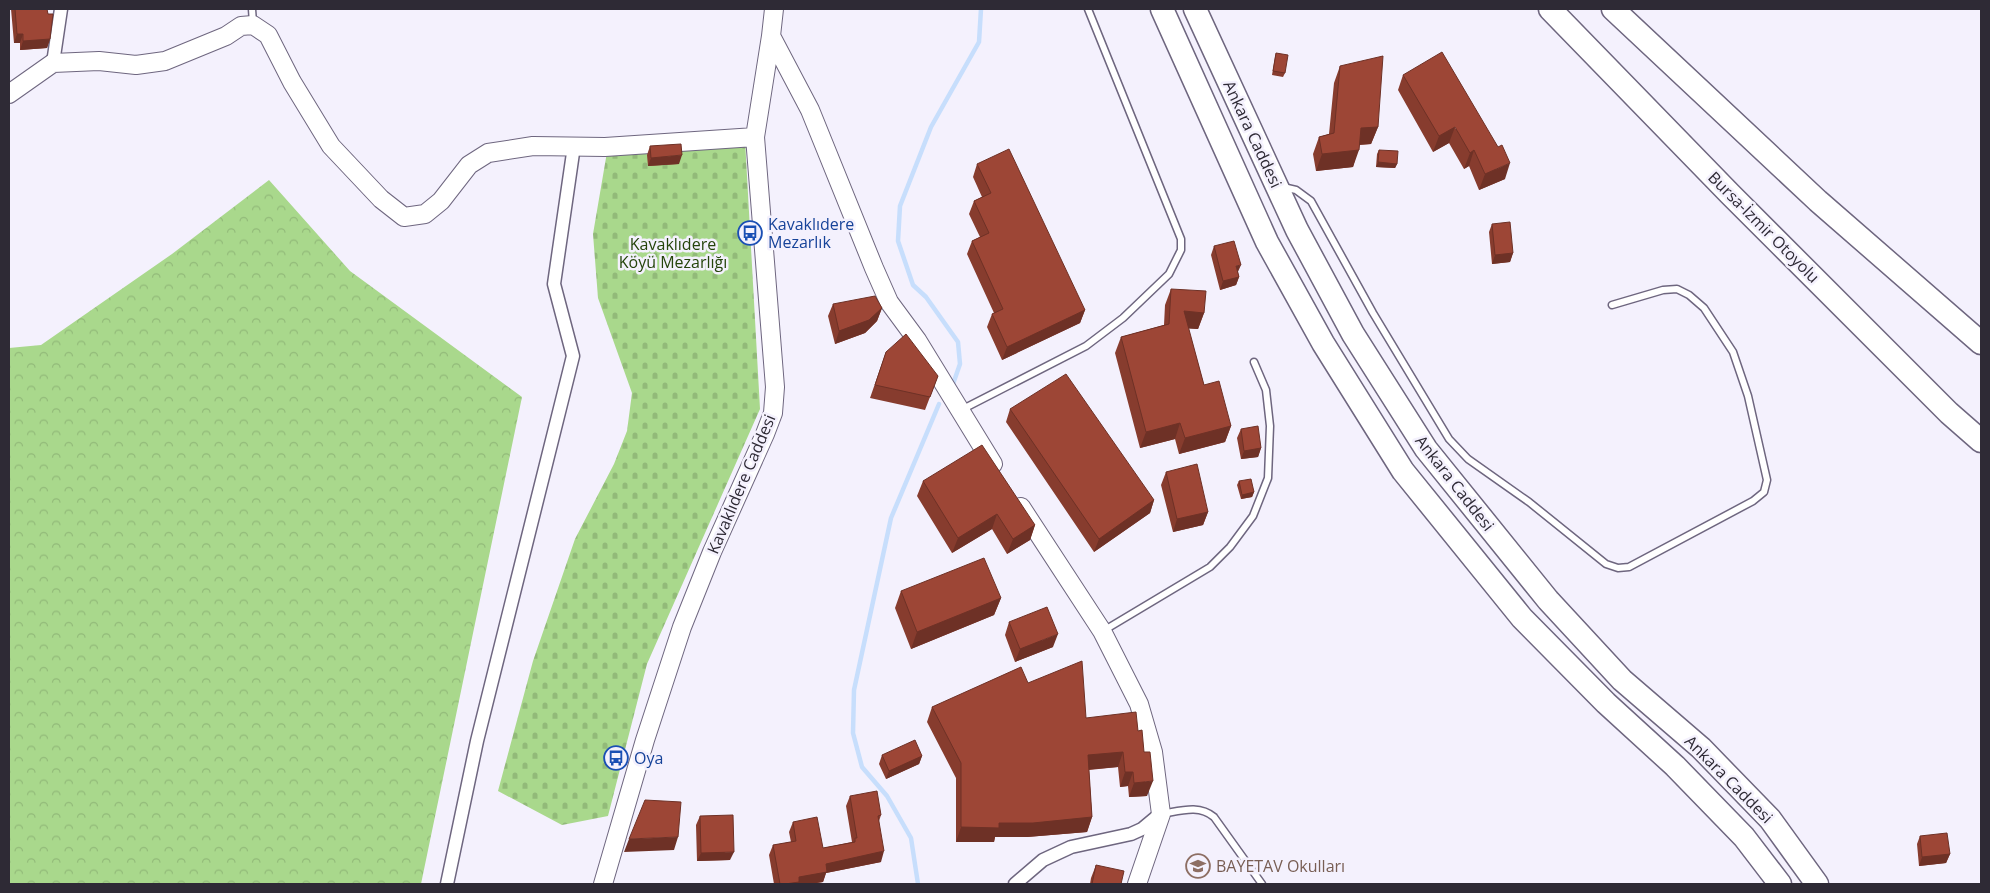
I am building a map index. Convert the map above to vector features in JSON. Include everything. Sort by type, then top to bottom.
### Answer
[{"type":"highway","name":"Ankara Caddesi","points":[[1162,9],[1267,242],[1323,343],[1404,471],[1522,618],[1606,703],[1675,766],[1738,830],[1780,884]]},
{"type":"highway","name":"Ankara Caddesi","points":[[1195,9],[1297,230],[1353,334],[1426,449],[1548,600],[1622,680],[1701,748],[1770,819],[1818,884]]},
{"type":"highway","name":"Bursa-İzmir Otoyolu","points":[[1550,9],[1737,201],[1949,413],[1981,441]]},
{"type":"highway","points":[[1613,9],[1670,65],[1818,200],[1981,342]]},
{"type":"street","points":[[53,63],[61,9]]},
{"type":"street","name":"Kavaklıdere Caddesi","points":[[603,884],[645,740],[682,627],[712,552],[773,413],[775,387],[755,137],[772,36],[774,9]]},
{"type":"street","points":[[9,94],[53,63],[99,62],[136,65],[165,61],[226,36],[252,17],[268,36],[292,82],[331,146],[381,199],[404,217],[425,214],[441,201],[469,165],[488,153],[533,146],[605,147],[755,137]]},
{"type":"street","points":[[772,36],[810,110],[874,268],[890,302],[916,340],[1000,475]]},
{"type":"street","points":[[448,884],[477,742],[573,356],[554,284],[574,146]]},
{"type":"street","points":[[1011,491],[1102,632],[1139,704],[1153,752],[1161,814],[1137,884]]},
{"type":"street","points":[[1015,884],[1043,860],[1072,847],[1131,834],[1142,829],[1161,814]]},
{"type":"lane","points":[[960,411],[1086,346],[1123,318],[1169,274],[1181,250],[1181,239],[1088,9]]},
{"type":"lane","points":[[1277,185],[1296,190],[1311,201],[1373,313],[1448,439],[1468,459],[1529,502],[1606,564],[1618,568],[1630,567],[1752,501],[1764,492],[1767,480],[1748,396],[1733,352],[1704,308],[1689,295],[1676,290],[1663,290],[1612,305]]},
{"type":"lane","points":[[1102,632],[1210,566],[1230,547],[1253,516],[1268,478],[1270,426],[1266,390],[1254,362]]},
{"type":"lane","points":[[1161,814],[1199,808],[1208,811],[1262,884]]},
{"type":"green space","name":"Kavaklıdere Köyü Mezarlığı","points":[[745,140],[760,409],[647,664],[608,816],[562,825],[498,791],[533,661],[575,539],[614,464],[627,431],[632,393],[598,298],[593,234],[607,152]]},
{"type":"green space","points":[[269,180],[350,271],[522,397],[421,884],[9,884],[9,348],[41,345],[172,254]]},
{"type":"building","points":[[15,9],[47,9],[48,14],[53,14],[50,39],[23,41],[23,34],[17,34]]},
{"type":"building","points":[[1442,52],[1498,147],[1502,145],[1510,163],[1485,174],[1474,150],[1470,153],[1455,127],[1439,136],[1403,75]]},
{"type":"building","points":[[1276,53],[1288,55],[1285,73],[1273,71]]},
{"type":"building","points":[[1383,56],[1378,127],[1361,128],[1359,150],[1322,154],[1319,137],[1334,133],[1340,66]]},
{"type":"building","points":[[681,144],[682,155],[651,158],[650,146]]},
{"type":"building","points":[[1009,149],[1085,310],[1007,347],[992,314],[1003,309],[972,241],[989,233],[974,201],[991,193],[977,164]]},
{"type":"building","points":[[1379,150],[1398,151],[1397,164],[1378,162]]},
{"type":"building","points":[[1510,222],[1513,253],[1495,255],[1492,224]]},
{"type":"building","points":[[1234,241],[1241,265],[1236,266],[1239,277],[1223,281],[1214,246]]},
{"type":"building","points":[[1171,289],[1206,291],[1204,313],[1184,311],[1204,385],[1219,381],[1231,426],[1185,438],[1180,423],[1146,432],[1121,337],[1169,324]]},
{"type":"building","points":[[875,296],[882,308],[869,320],[839,331],[833,304]]},
{"type":"building","points":[[906,334],[938,376],[930,397],[875,385],[886,352]]},
{"type":"building","points":[[1066,374],[1154,500],[1099,539],[1010,409]]},
{"type":"building","points":[[1258,426],[1261,448],[1244,451],[1241,429]]},
{"type":"building","points":[[982,445],[1035,525],[1013,539],[997,514],[958,538],[923,481]]},
{"type":"building","points":[[1197,464],[1208,512],[1177,519],[1166,472]]},
{"type":"building","points":[[1251,479],[1254,492],[1242,495],[1239,481]]},
{"type":"building","points":[[984,558],[1001,598],[917,632],[901,591]]},
{"type":"building","points":[[1047,607],[1058,634],[1020,649],[1009,622]]},
{"type":"building","points":[[1082,661],[1086,718],[1136,712],[1138,731],[1142,730],[1144,752],[1150,752],[1153,781],[1134,783],[1133,772],[1125,772],[1123,752],[1088,755],[1092,817],[1033,823],[999,823],[999,828],[961,827],[961,763],[932,707],[1021,667],[1028,683]]},
{"type":"building","points":[[915,740],[922,756],[889,771],[882,755]]},
{"type":"building","points":[[877,791],[881,815],[878,816],[884,851],[826,864],[827,872],[799,877],[799,882],[780,884],[773,845],[796,841],[793,822],[817,817],[823,848],[855,842],[855,838],[857,838],[850,796]]},
{"type":"building","points":[[645,800],[681,802],[678,837],[629,839]]},
{"type":"building","points":[[733,815],[734,852],[701,853],[700,816]]},
{"type":"building","points":[[1947,833],[1950,854],[1922,857],[1920,836]]},
{"type":"building","points":[[1096,865],[1124,871],[1121,884],[1092,884]]},
{"type":"waterway","points":[[953,384],[960,364],[958,342],[926,297],[913,285],[898,241],[900,206],[931,127],[979,42],[981,9]]},
{"type":"waterway","points":[[918,884],[911,838],[887,796],[862,767],[853,733],[854,690],[891,518],[939,404]]},
{"type":"place","name":"Kavaklıdere Mezarlık","points":[[750,233]]},
{"type":"place","name":"Oya","points":[[616,758]]},
{"type":"place","name":"BAYETAV Okulları","points":[[1198,866]]}]
